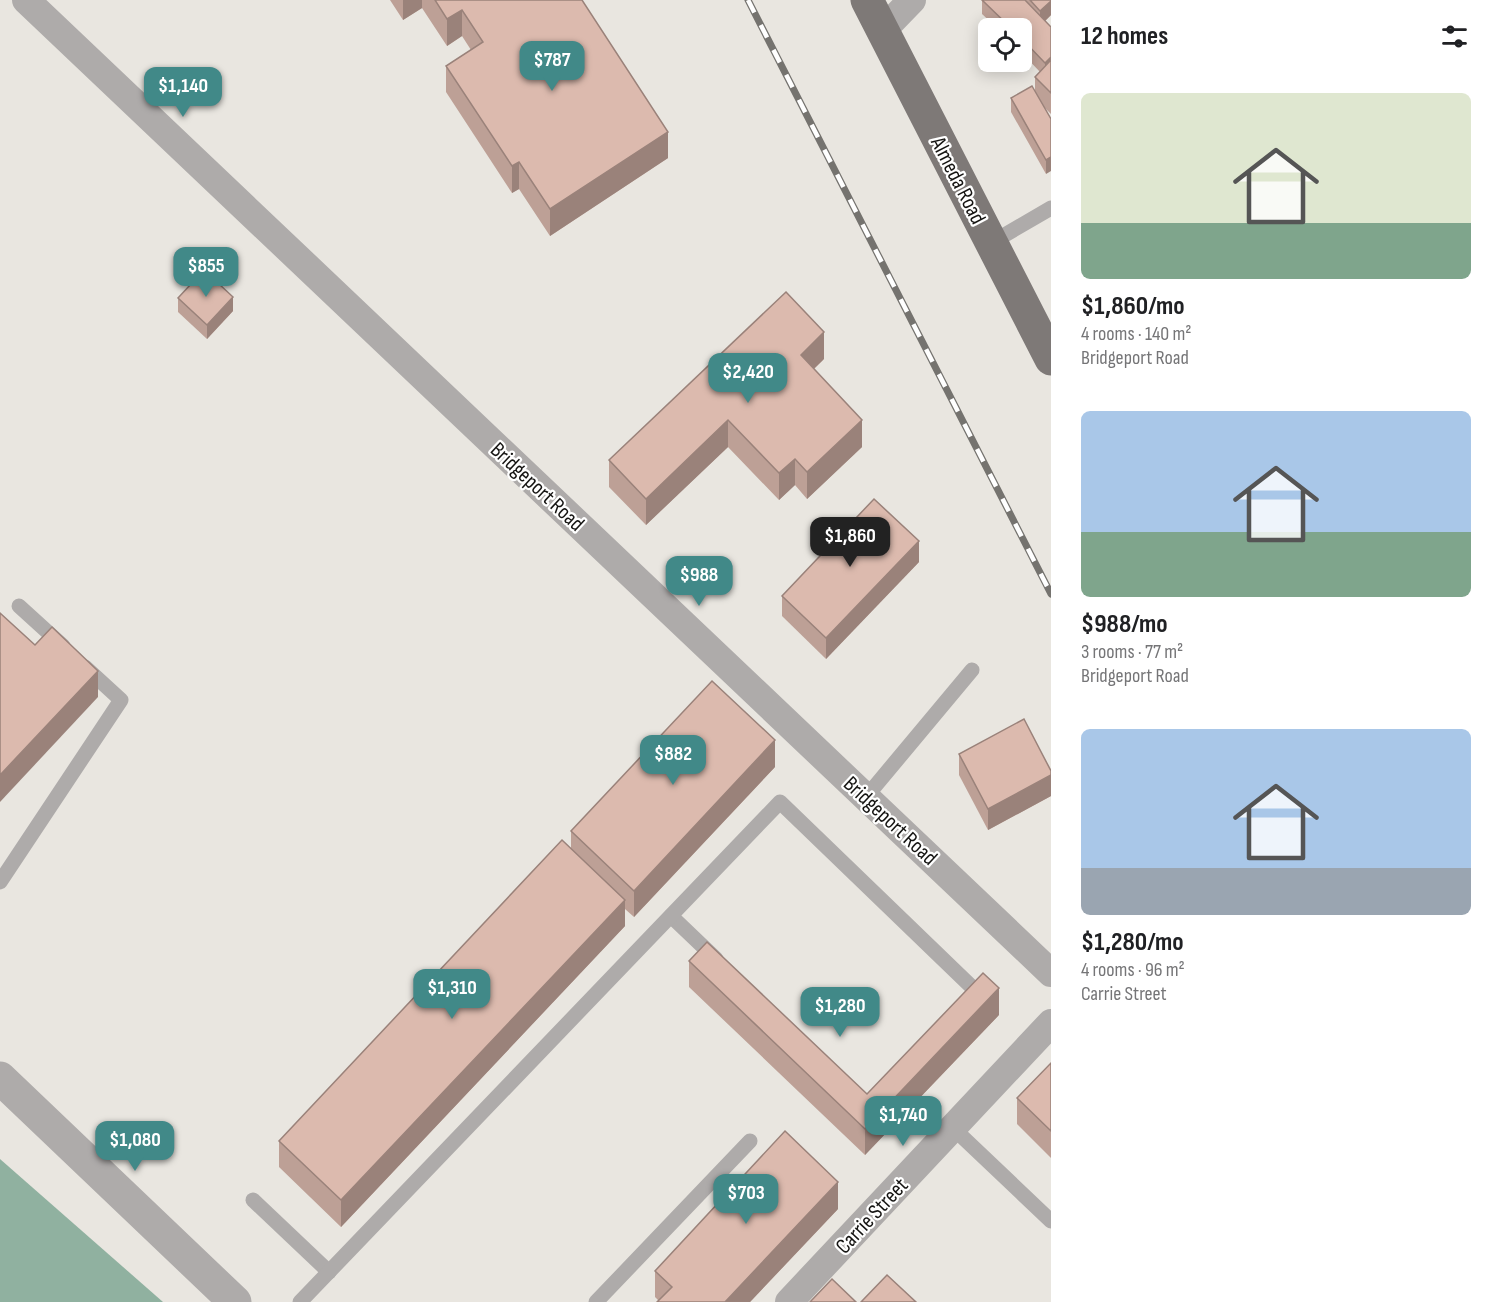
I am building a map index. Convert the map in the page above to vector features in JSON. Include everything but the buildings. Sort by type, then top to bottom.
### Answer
[{"type":"main road","name":"Almeda Road","points":[[867,0],[1051,359]]},
{"type":"street","name":"Bridgeport Road","points":[[26,0],[1051,973]]},
{"type":"street","points":[[882,31],[912,0]]},
{"type":"street","name":"Carrie Street","points":[[789,1302],[1051,1023]]},
{"type":"street","points":[[0,1078],[235,1302]]},
{"type":"lane","points":[[991,243],[1051,208]]},
{"type":"lane","points":[[0,882],[121,700],[19,606]]},
{"type":"lane","points":[[866,797],[972,670]]},
{"type":"lane","points":[[300,1302],[780,802],[979,994],[963,1010]]},
{"type":"lane","points":[[671,916],[729,972]]},
{"type":"lane","points":[[953,1128],[1051,1221]]},
{"type":"lane","points":[[596,1302],[750,1141]]},
{"type":"lane","points":[[253,1200],[329,1272]]},
{"type":"green space","points":[[0,1159],[163,1302],[0,1302]]},
{"type":"railway","points":[[748,0],[1051,594]]}]
